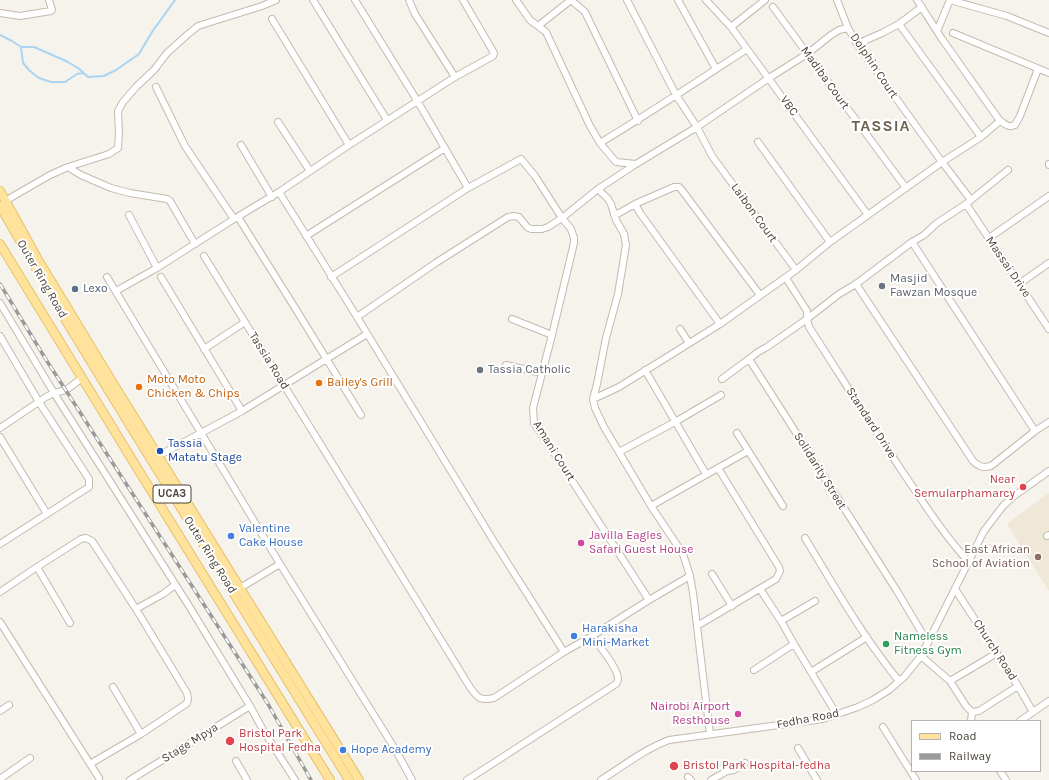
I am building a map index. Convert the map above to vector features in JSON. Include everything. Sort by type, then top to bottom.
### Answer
[{"type":"main road","name":"UCA3","points":[[0,191],[3,204],[359,780]]},
{"type":"main road","name":"Outer Ring Road","points":[[3,204],[24,248],[71,329],[349,780]]},
{"type":"main road","name":"Outer Ring Road","points":[[0,244],[330,780]]},
{"type":"main road","points":[[24,248],[37,258]]},
{"type":"street","points":[[0,13],[20,16],[51,11],[52,8],[49,0]]},
{"type":"street","points":[[3,204],[50,175],[68,167],[108,154],[118,148],[118,111],[123,102],[154,70],[167,54],[198,26],[262,6],[276,0]]},
{"type":"street","points":[[313,0],[387,120]]},
{"type":"street","points":[[331,277],[468,188],[418,102],[355,0]]},
{"type":"street","points":[[408,0],[415,14],[455,77]]},
{"type":"street","points":[[116,291],[272,197],[387,120],[418,102],[455,77],[493,56],[494,55],[463,0]]},
{"type":"street","points":[[516,0],[530,20],[546,32],[590,126],[600,143],[616,162],[636,164]]},
{"type":"street","points":[[538,26],[571,0],[585,12],[638,121]]},
{"type":"street","name":"Laibon Court","points":[[627,0],[676,95],[697,127],[712,156],[796,270]]},
{"type":"street","points":[[678,0],[716,69]]},
{"type":"street","name":"VBC","points":[[706,0],[731,27],[868,215]]},
{"type":"street","points":[[731,27],[765,0]]},
{"type":"street","name":"Dolphin Court","points":[[837,0],[848,28],[857,44],[942,162],[968,202]]},
{"type":"street","points":[[917,0],[1000,121],[1008,126],[1010,127],[1014,125],[1020,116],[1038,69]]},
{"type":"street","points":[[937,31],[950,0],[1007,16],[1049,34]]},
{"type":"street","name":"Madiba Court","points":[[773,7],[906,188]]},
{"type":"street","points":[[857,44],[899,24],[922,7]]},
{"type":"street","points":[[272,19],[350,145]]},
{"type":"street","points":[[899,24],[981,137]]},
{"type":"street","points":[[357,317],[437,262],[508,217],[519,217],[527,227],[535,230],[548,227],[562,218],[598,189],[697,127],[807,54],[831,35],[839,30],[848,28]]},
{"type":"street","points":[[953,32],[1049,73]]},
{"type":"street","points":[[600,143],[638,121],[747,50]]},
{"type":"street","points":[[156,87],[185,146],[285,290],[326,360],[361,415]]},
{"type":"street","points":[[593,399],[619,387],[720,324],[786,278],[830,242],[942,162],[981,137],[1000,121]]},
{"type":"street","points":[[278,122],[310,171]]},
{"type":"street","points":[[758,142],[830,242]]},
{"type":"street","points":[[241,145],[272,197]]},
{"type":"street","points":[[306,236],[445,148]]},
{"type":"street","name":"Amani Court","points":[[468,188],[521,159],[535,176],[562,218],[571,229],[574,243],[533,408],[534,423],[649,600]]},
{"type":"street","points":[[68,167],[81,175],[111,188],[130,193],[167,199],[170,201],[195,244]]},
{"type":"street","points":[[722,379],[758,352],[807,319],[839,294],[856,284],[912,242],[924,235],[937,223],[968,202],[1008,170]]},
{"type":"street","points":[[614,215],[674,187],[679,187],[760,296]]},
{"type":"street","points":[[598,189],[611,204],[614,215],[624,234],[626,245],[618,294],[606,338],[593,399],[595,408],[604,428],[682,554],[690,576],[710,734]]},
{"type":"street","points":[[279,192],[493,540],[564,652],[690,576]]},
{"type":"street","points":[[989,238],[1049,196]]},
{"type":"street","name":"Massai Drive","points":[[968,202],[989,238],[1049,329]]},
{"type":"street","points":[[635,204],[720,324]]},
{"type":"street","points":[[129,215],[156,268]]},
{"type":"street","points":[[912,242],[1035,431]]},
{"type":"street","name":"Tassia Road","points":[[204,256],[476,696],[481,699],[494,698],[564,652]]},
{"type":"street","points":[[1019,284],[1049,263]]},
{"type":"street","points":[[108,276],[280,564],[395,749],[412,780]]},
{"type":"street","points":[[161,277],[242,410]]},
{"type":"street","name":"Standard Drive","points":[[786,278],[806,311],[809,327],[929,512],[969,562]]},
{"type":"street","points":[[856,284],[973,461],[978,466],[984,468],[991,466],[1035,431],[1049,422]]},
{"type":"street","points":[[0,302],[54,393],[175,585],[295,780]]},
{"type":"street","points":[[512,319],[552,334]]},
{"type":"street","points":[[204,349],[245,322]]},
{"type":"street","points":[[680,329],[689,343]]},
{"type":"street","points":[[158,456],[201,432],[210,429],[367,334]]},
{"type":"street","points":[[0,336],[39,402],[89,479],[90,484],[0,544]]},
{"type":"street","name":"Solidarity Street","points":[[749,359],[897,591],[928,643]]},
{"type":"street","points":[[506,365],[542,373]]},
{"type":"street","points":[[645,370],[706,474]]},
{"type":"street","points":[[0,428],[54,393],[66,390],[82,378]]},
{"type":"street","points":[[619,452],[676,422],[721,395]]},
{"type":"street","points":[[737,433],[783,506]]},
{"type":"street","points":[[0,437],[47,514]]},
{"type":"street","points":[[651,506],[748,451]]},
{"type":"street","points":[[697,626],[760,590],[776,579],[780,571],[780,567],[718,468]]},
{"type":"street","name":"Fedha Road","points":[[601,780],[669,740],[809,721],[837,715],[858,707],[889,690],[907,674],[921,656],[984,531],[993,518],[1014,496],[1049,471]]},
{"type":"street","points":[[0,592],[81,539],[86,538],[92,541],[136,609],[187,693],[188,701],[186,704],[141,734],[90,764]]},
{"type":"street","points":[[805,538],[847,608],[884,664],[898,682]]},
{"type":"street","points":[[240,588],[280,564]]},
{"type":"street","points":[[37,567],[70,623]]},
{"type":"street","points":[[712,574],[732,606]]},
{"type":"street","points":[[136,609],[163,594],[175,585]]},
{"type":"street","name":"Church Road","points":[[955,589],[1034,712]]},
{"type":"street","points":[[760,590],[781,621],[837,715]]},
{"type":"street","points":[[781,621],[815,601]]},
{"type":"street","points":[[0,622],[99,778]]},
{"type":"street","points":[[467,780],[616,684],[618,678],[617,674],[606,654],[592,636]]},
{"type":"street","points":[[811,672],[867,637]]},
{"type":"street","points":[[754,670],[794,644]]},
{"type":"street","points":[[950,681],[997,653]]},
{"type":"street","points":[[921,656],[950,681],[966,706],[972,712]]},
{"type":"street","points":[[972,712],[979,711],[1018,686]]},
{"type":"street","points":[[113,687],[141,734]]},
{"type":"street","points":[[1022,720],[1049,701]]},
{"type":"street","points":[[0,711],[9,705]]},
{"type":"street","name":"Stage Mpya","points":[[130,780],[250,706]]},
{"type":"street","points":[[971,720],[972,712]]},
{"type":"street","points":[[883,727],[911,772]]},
{"type":"street","points":[[798,748],[817,780]]},
{"type":"street","points":[[0,779],[30,758]]},
{"type":"street","points":[[236,761],[247,780]]},
{"type":"street","points":[[711,780],[727,771],[734,770],[745,763]]},
{"type":"shaded area","name":"East African School of Aviation","points":[[1049,493],[1049,591],[1007,524]]},
{"type":"waterway","points":[[0,35],[21,47],[34,47],[66,61],[78,68],[88,77],[104,76],[116,70],[139,54],[152,32],[175,0]]},
{"type":"waterway","points":[[21,47],[23,63],[39,78],[51,82],[65,82],[77,74],[83,73]]},
{"type":"railway","points":[[0,284],[45,358],[268,704],[311,780]]},
{"type":"place","name":"Masjid Fawzan Mosque","points":[[882,286]]},
{"type":"place","name":"Lexo","points":[[75,289]]},
{"type":"place","name":"Tassia Catholic","points":[[480,370]]},
{"type":"place","name":"Bailey's Grill","points":[[319,383]]},
{"type":"place","name":"Moto Moto Chicken & Chips","points":[[139,387]]},
{"type":"place","name":"Tassia Matatu Stage","points":[[160,451]]},
{"type":"place","name":"Near Semularphamarcy","points":[[1023,487]]},
{"type":"place","name":"Valentine Cake House","points":[[231,536]]},
{"type":"place","name":"Javilla Eagles Safari Guest House","points":[[581,543]]},
{"type":"place","name":"East African School of Aviation","points":[[1038,557]]},
{"type":"place","name":"Harakisha Mini-Market","points":[[574,636]]},
{"type":"place","name":"Nameless Fitness Gym","points":[[886,644]]},
{"type":"place","name":"Nairobi Airport Resthouse","points":[[738,714]]},
{"type":"place","name":"Bristol Park Hospital Fedha","points":[[230,741]]},
{"type":"place","name":"Hope Academy","points":[[343,750]]},
{"type":"place","name":"Bristol Park Hospital-fedha","points":[[674,766]]},
{"type":"district","name":"TASSIA","points":[[881,126]]}]
